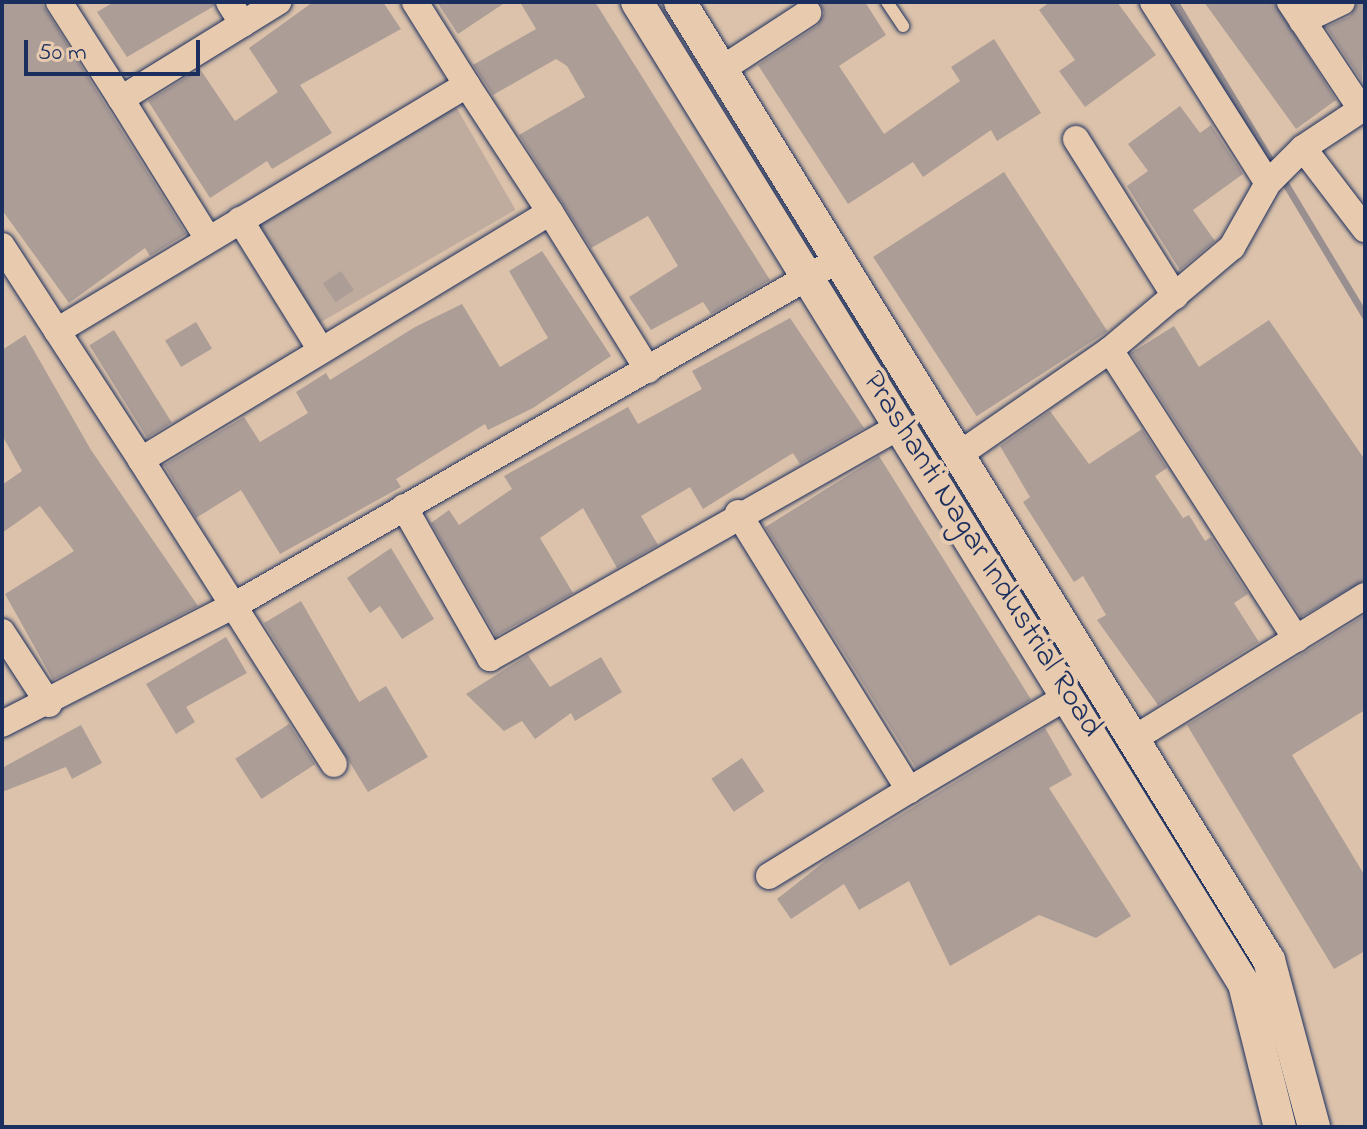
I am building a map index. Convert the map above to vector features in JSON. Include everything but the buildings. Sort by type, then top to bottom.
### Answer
[{"type":"street","points":[[59,2],[208,239]]},
{"type":"street","points":[[121,99],[236,13],[278,2]]},
{"type":"street","points":[[415,2],[648,370]]},
{"type":"street","name":"Prashanti Nagar Industrial Road","points":[[637,2],[1244,984],[1280,1127]]},
{"type":"street","points":[[1153,2],[1271,181]]},
{"type":"street","points":[[957,456],[1110,350],[1175,296],[1232,247],[1271,181],[1303,148],[1363,108],[1296,12],[1342,2]]},
{"type":"street","name":"Prashanti Nagar Industrial Road","points":[[689,8],[836,261],[1135,738],[1269,960],[1314,1127]]},
{"type":"street","points":[[722,69],[808,13]]},
{"type":"street","points":[[57,331],[467,85]]},
{"type":"street","points":[[1076,139],[1175,296]]},
{"type":"street","points":[[1303,148],[1365,229]]},
{"type":"street","points":[[141,460],[550,212]]},
{"type":"street","points":[[240,220],[321,350]]},
{"type":"street","points":[[2,246],[235,605],[334,764]]},
{"type":"street","points":[[2,724],[49,704],[235,605],[836,261]]},
{"type":"street","points":[[1110,350],[1296,639]]},
{"type":"street","points":[[404,507],[490,658],[738,513],[901,425]]},
{"type":"street","points":[[738,513],[909,790]]},
{"type":"street","points":[[1135,738],[1365,596]]},
{"type":"street","points":[[2,632],[49,704]]},
{"type":"street","points":[[769,876],[1068,696]]},
{"type":"lane","points":[[887,2],[903,26]]},
{"type":"shaded area","points":[[455,105],[516,210],[316,325],[256,220]]},
{"type":"waterway","points":[[1175,2],[1275,168]]},
{"type":"waterway","points":[[1282,178],[1365,316]]}]
